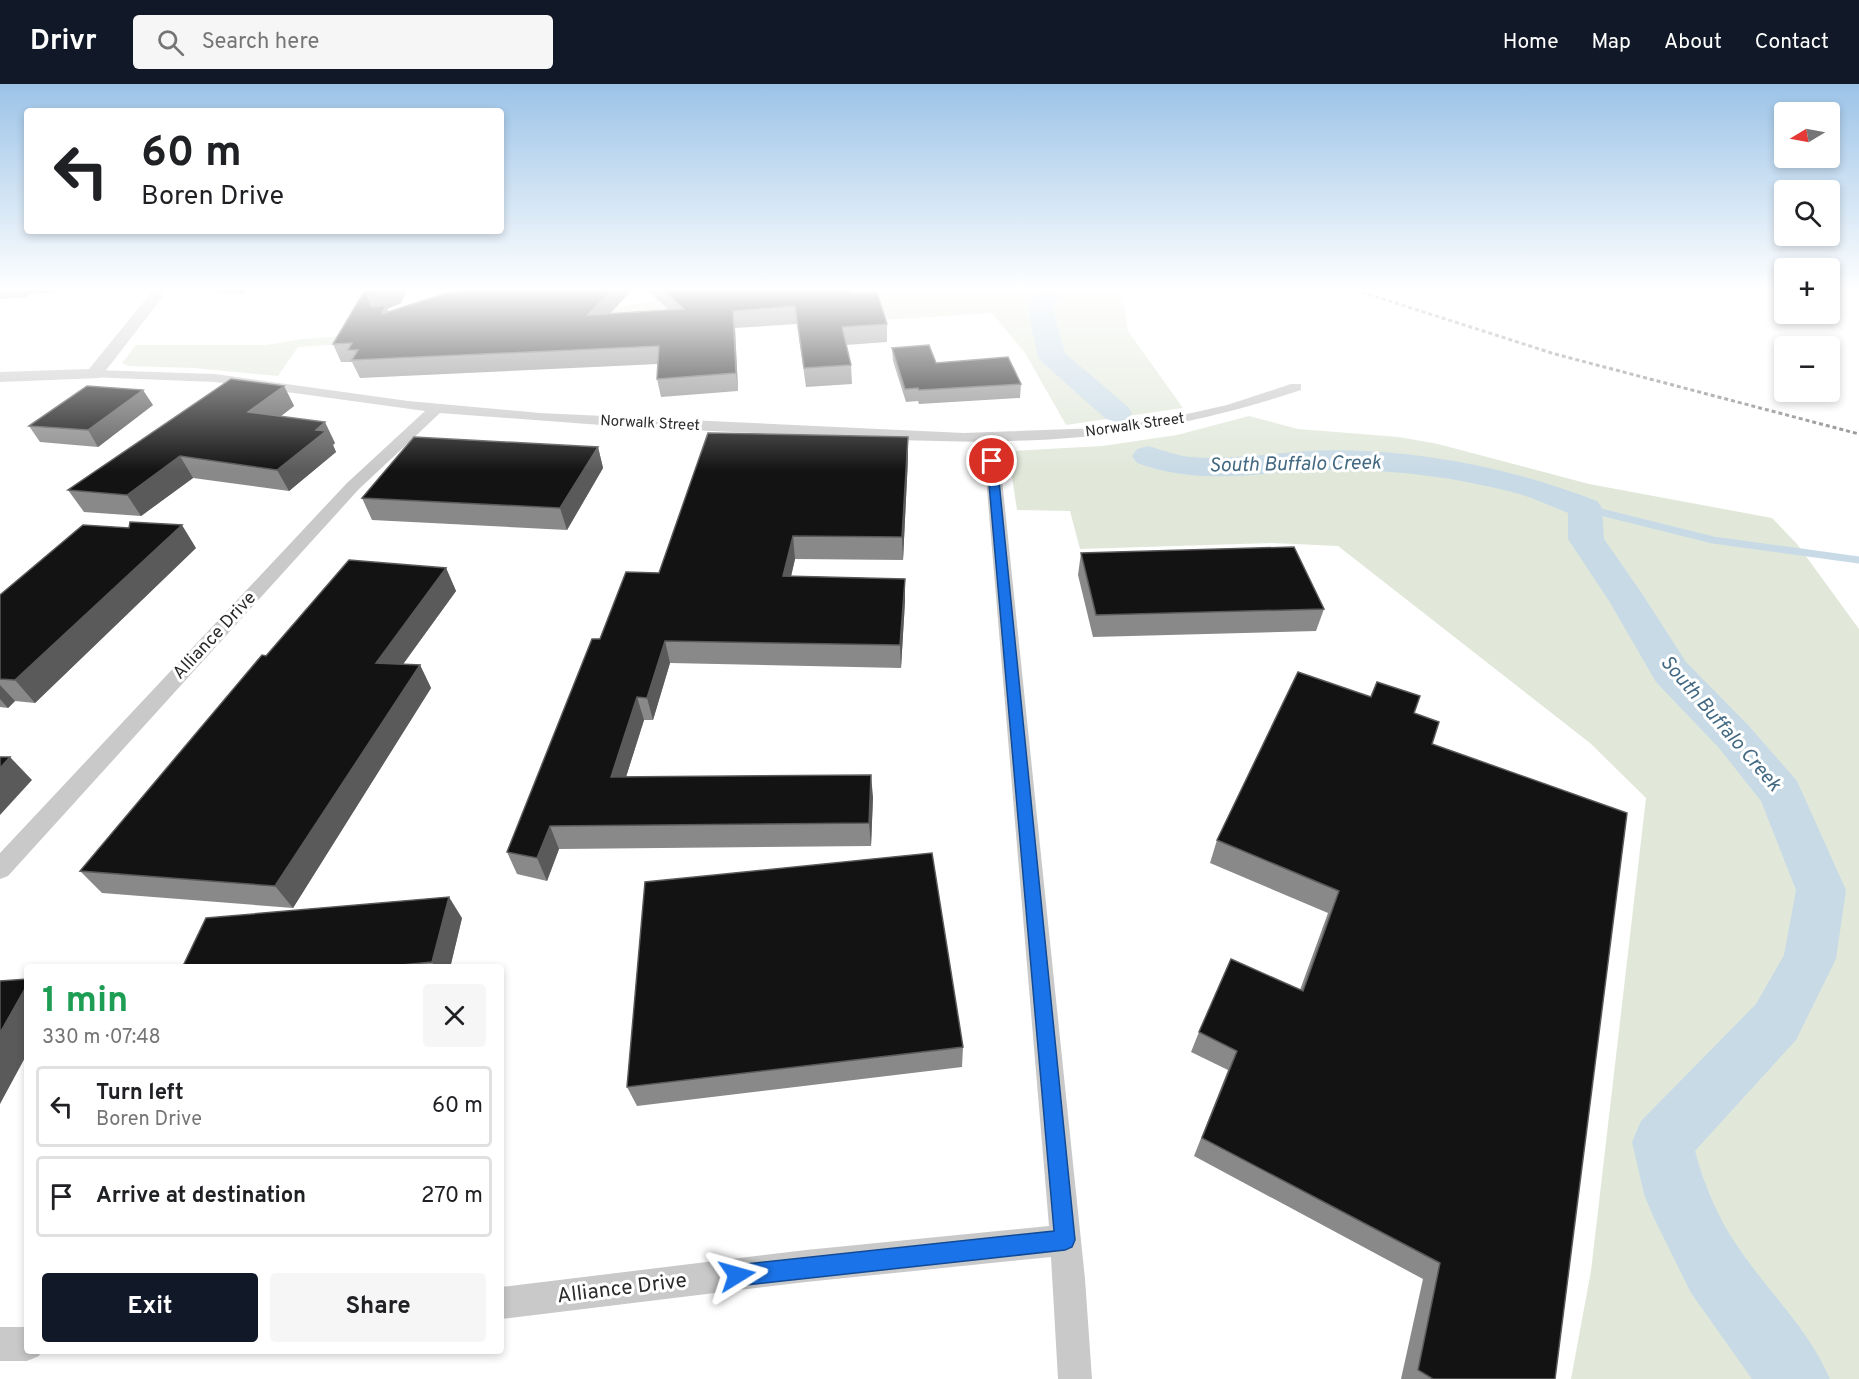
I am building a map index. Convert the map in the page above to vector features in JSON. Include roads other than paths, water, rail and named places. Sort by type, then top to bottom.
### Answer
[{"type":"street","points":[[94,374],[113,350]]},
{"type":"street","name":"Norwalk Street","points":[[0,377],[94,374],[214,378],[437,408],[594,421],[990,440],[1128,429],[1208,414],[1261,401],[1296,387]]},
{"type":"street","name":"Alliance Drive","points":[[0,869],[353,486],[437,408]]},
{"type":"street","points":[[990,440],[1065,1240],[1075,1379]]},
{"type":"street","name":"Alliance Drive","points":[[504,1304],[806,1266],[1065,1240]]},
{"type":"street","points":[[0,1344],[24,1344]]},
{"type":"waterway","name":"South Buffalo Creek","points":[[1051,350],[1052,356],[1117,413]]},
{"type":"waterway","name":"South Buffalo Creek","points":[[1148,456],[1169,463],[1214,468],[1332,460],[1423,466],[1521,484],[1585,508],[1586,539],[1628,600],[1671,672],[1734,737],[1781,793],[1821,890],[1810,959],[1776,1022],[1662,1142],[1675,1194],[1714,1270],[1795,1379]]},
{"type":"waterway","points":[[1585,508],[1713,540],[1859,560]]},
{"type":"railway","points":[[1544,350],[1859,434]]}]
